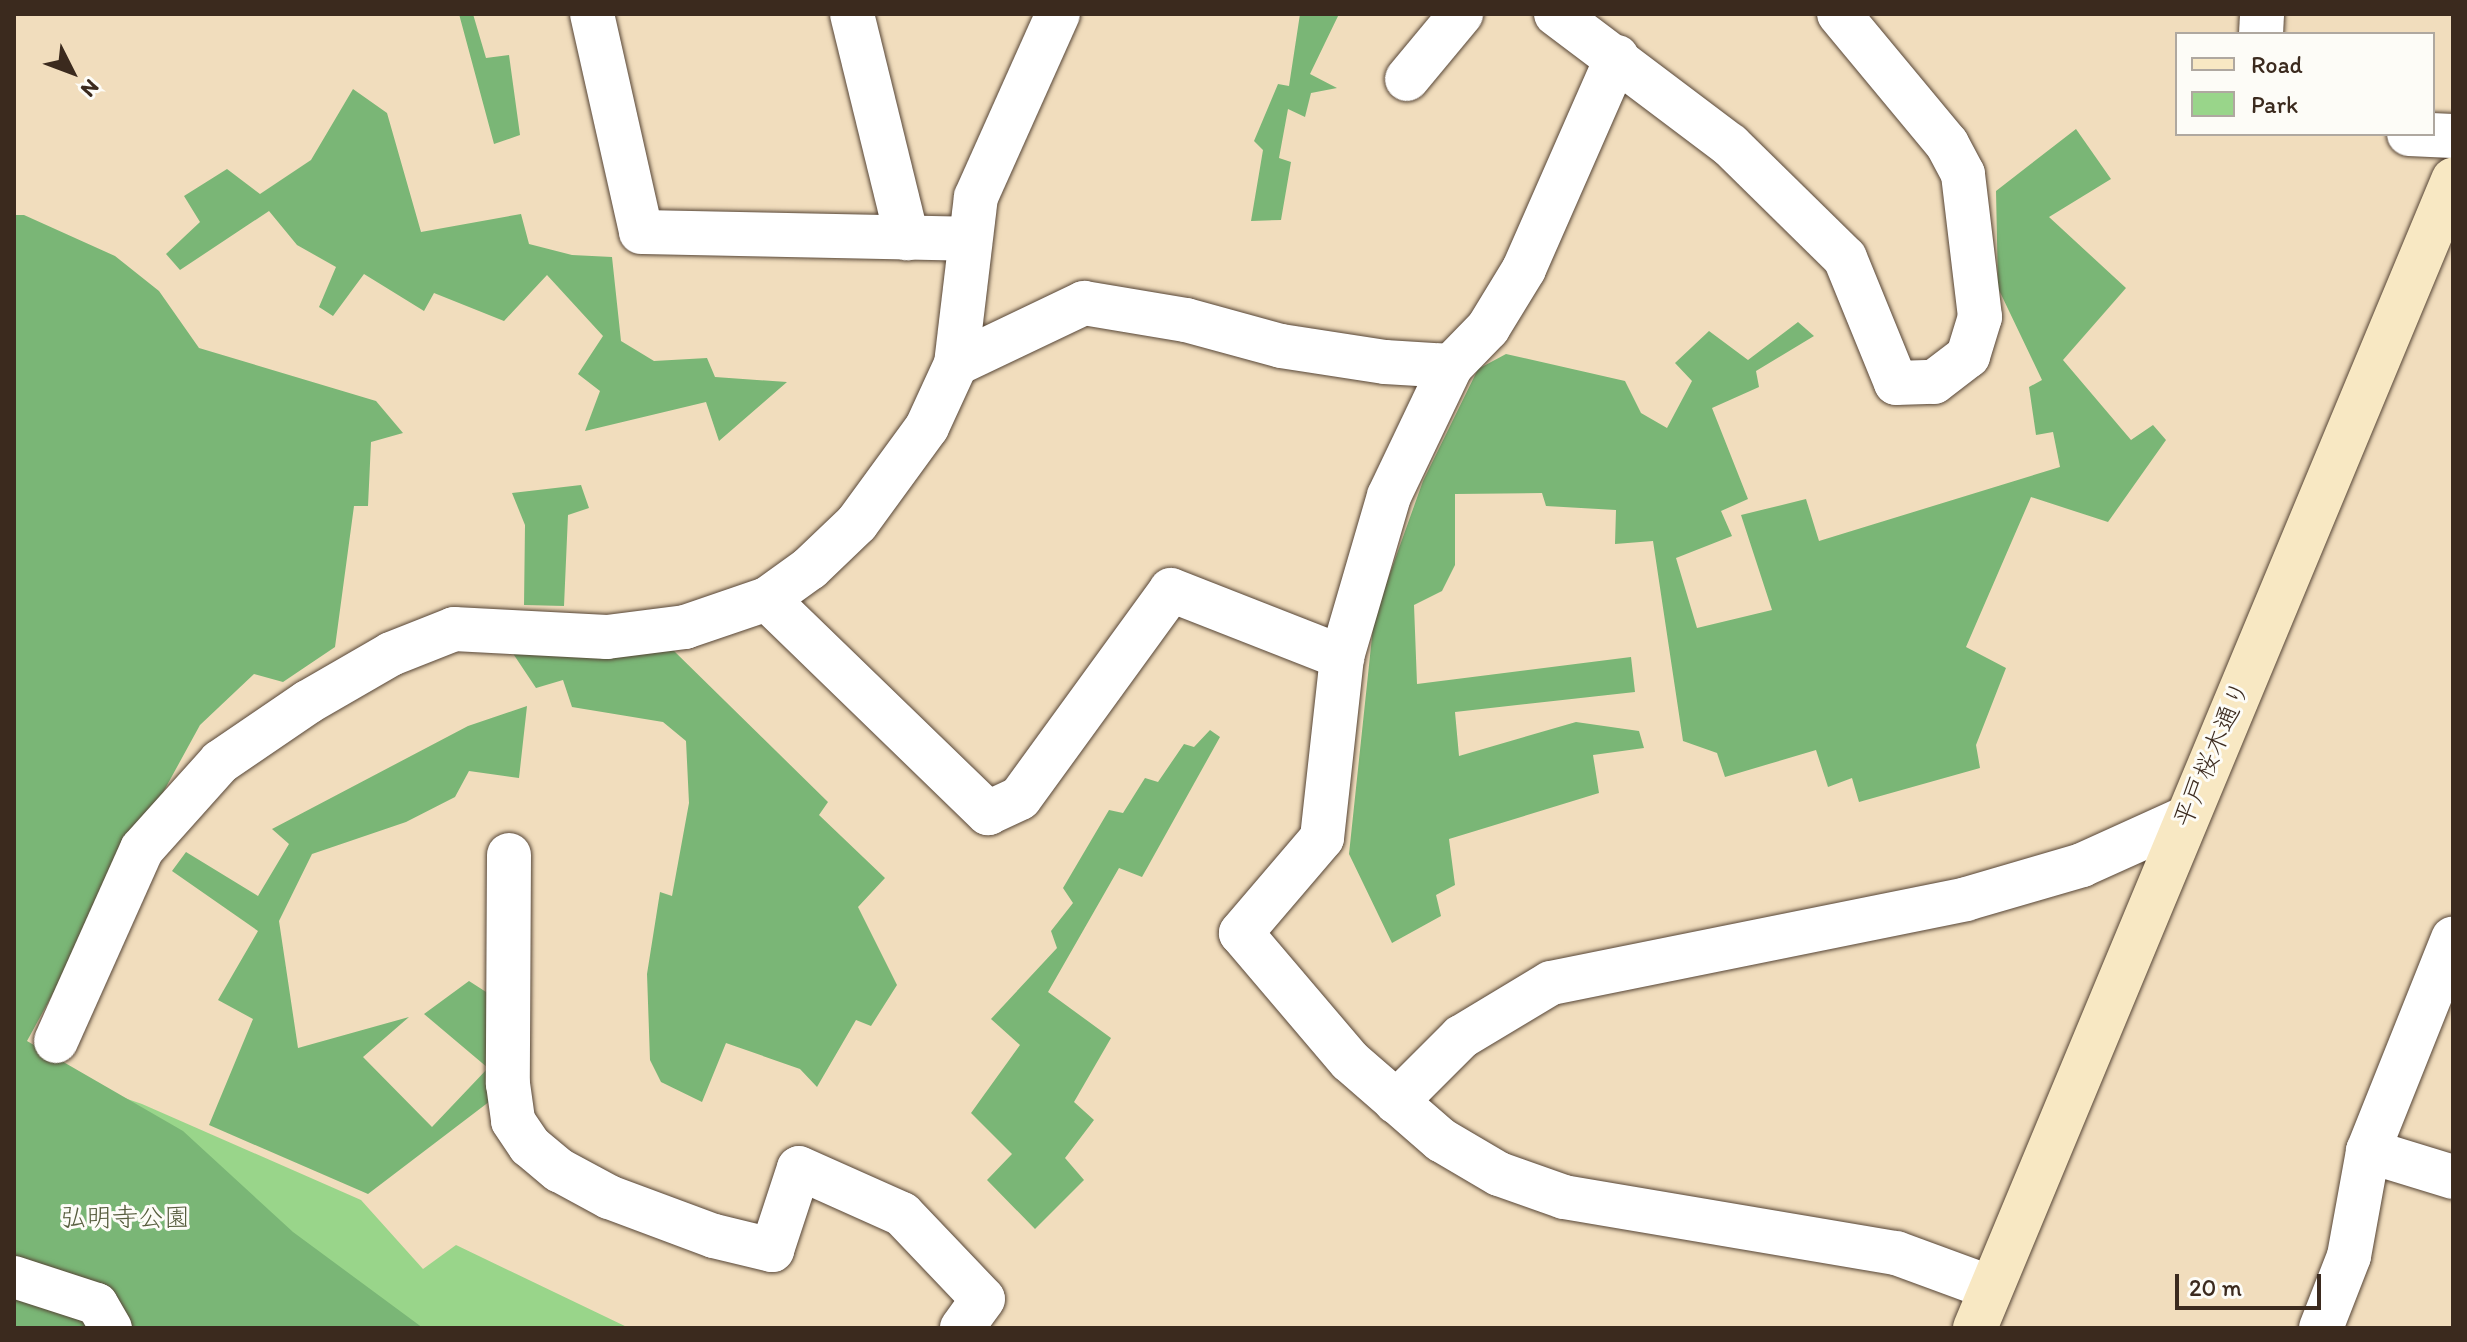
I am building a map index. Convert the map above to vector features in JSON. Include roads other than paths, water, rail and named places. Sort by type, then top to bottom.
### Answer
[{"type":"main road","name":"平戸桜木通り","points":[[1975,1328],[2184,819],[2453,180]]},
{"type":"street","points":[[592,14],[641,232],[970,239]]},
{"type":"street","points":[[852,14],[907,238]]},
{"type":"street","points":[[56,1041],[142,849],[220,762],[308,702],[391,654],[454,629],[607,637],[685,627],[767,599],[810,568],[857,523],[927,427],[956,364],[976,197],[1058,14]]},
{"type":"street","points":[[1407,79],[1461,14]]},
{"type":"street","points":[[1556,14],[1730,145],[1845,258],[1896,383],[1934,382],[1968,356],[1980,317],[1963,174],[1947,144],[1839,14]]},
{"type":"street","points":[[1617,57],[1524,269],[1488,328],[1451,366],[1389,496],[1342,657],[1322,838],[1241,933],[1350,1061],[1441,1140],[1499,1174],[1564,1197],[1896,1253],[1991,1288]]},
{"type":"street","points":[[956,364],[1084,303],[1186,320],[1281,346],[1451,366]]},
{"type":"street","points":[[767,599],[988,813],[1020,798],[1171,590],[1342,657]]},
{"type":"street","points":[[1396,1102],[1461,1037],[1551,983],[1966,899],[2082,865],[2184,819]]},
{"type":"street","points":[[509,855],[508,1084],[513,1121],[530,1146],[559,1170],[609,1197],[714,1236],[772,1250],[799,1168],[902,1214],[983,1299],[962,1328]]},
{"type":"street","points":[[2321,1328],[2349,1256],[2368,1151],[2453,938]]},
{"type":"street","points":[[2368,1151],[2453,1177]]},
{"type":"street","points":[[14,1277],[97,1304],[111,1328]]},
{"type":"park label","name":"弘明寺公園","points":[[125,1218]]}]
